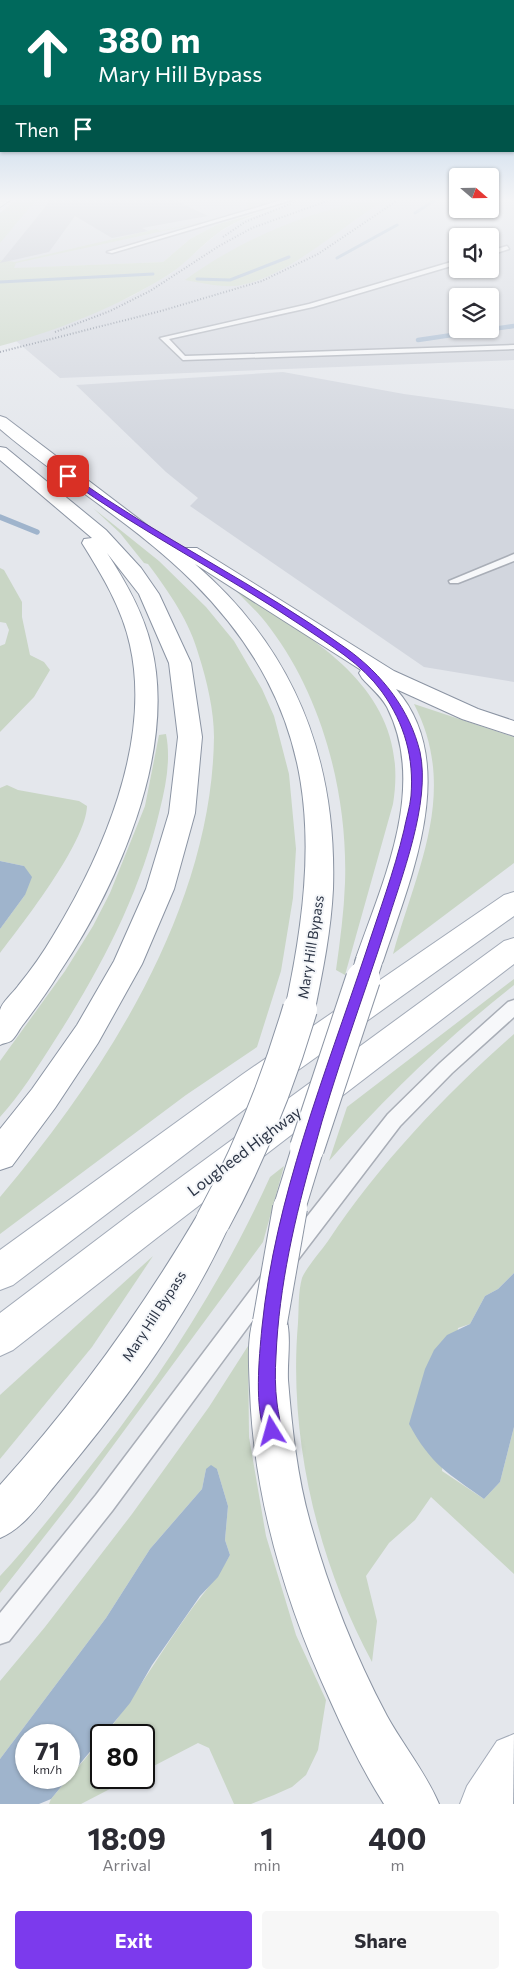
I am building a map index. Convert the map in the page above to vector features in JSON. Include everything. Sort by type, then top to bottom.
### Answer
[{"type":"main road","name":"Mary Hill Bypass","points":[[0,421],[47,460],[183,562],[218,595],[265,654],[290,702],[308,753],[319,815],[321,848],[318,921],[300,1009],[272,1096],[250,1148],[213,1221],[167,1298],[124,1364],[73,1431],[0,1517]]},
{"type":"main road","points":[[0,452],[93,527],[126,561],[162,616],[170,635],[183,678],[189,731],[188,762],[181,818],[173,850],[148,922],[107,1002],[81,1046],[45,1097],[0,1155]]},
{"type":"main road","points":[[98,498],[258,594],[386,676],[470,714],[514,729]]},
{"type":"main road","points":[[0,1032],[61,947],[90,898],[125,814],[136,776],[143,737],[146,699],[144,662],[134,622],[121,590],[62,501]]},
{"type":"main road","points":[[346,652],[375,677],[398,708],[412,739],[416,761],[416,798],[411,827],[370,961],[307,1148],[290,1208],[270,1322],[267,1358],[270,1411],[281,1490],[306,1585],[325,1635],[358,1709],[376,1744],[414,1804]]},
{"type":"main road","points":[[0,1272],[237,1094],[403,976],[514,902]]},
{"type":"main road","name":"Lougheed Highway","points":[[0,1337],[153,1219],[514,949]]},
{"type":"main road","points":[[485,1804],[514,1758]]},
{"type":"lane","points":[[384,284],[311,306],[164,338],[183,358],[514,347]]},
{"type":"lane","points":[[454,581],[514,557]]},
{"type":"lane","points":[[0,1632],[40,1585],[140,1457],[330,1201],[394,1120],[446,1068],[514,1007]]},
{"type":"shaded area","points":[[152,284],[514,284],[514,360],[60,378],[16,341],[80,319],[132,296]]},
{"type":"shaded area","points":[[283,372],[404,394],[514,409],[514,682],[424,667],[190,506],[198,498],[166,472],[76,385]]},
{"type":"green space","points":[[0,284],[153,284],[66,325],[0,346]]},
{"type":"green space","points":[[211,284],[244,284],[235,286]]},
{"type":"green space","points":[[93,508],[159,561],[206,607],[234,641],[262,689],[274,716],[289,774],[296,849],[293,898],[281,971],[257,1047],[186,1095],[0,1234],[0,1197],[40,1148],[78,1096],[114,1041],[146,984],[173,924],[195,863],[209,800],[214,727],[207,686],[195,643],[184,619],[164,585],[120,533]]},
{"type":"green space","points":[[0,568],[4,570],[22,602],[22,617],[30,655],[44,662],[50,670],[34,697],[0,732],[0,646],[5,644],[9,630],[6,623],[0,622]]},
{"type":"green space","points":[[231,586],[324,648],[350,672],[372,699],[387,729],[395,764],[393,804],[345,975],[336,970],[344,905],[345,850],[337,783],[328,749],[318,717],[289,655],[266,622]]},
{"type":"green space","points":[[414,704],[514,737],[514,863],[393,954],[422,860],[433,799],[433,768],[427,736]]},
{"type":"green space","points":[[166,734],[168,762],[162,800],[152,841],[130,902],[87,988],[28,1081],[0,1117],[0,1061],[65,971],[93,926],[110,893],[145,806],[159,735]]},
{"type":"green space","points":[[7,785],[18,790],[79,801],[87,806],[84,821],[65,860],[38,902],[0,953],[0,929],[25,895],[24,866],[0,861],[0,788]]},
{"type":"green space","points":[[514,979],[514,985],[418,1068],[329,1161],[347,1107]]},
{"type":"green space","points":[[514,1034],[514,1273],[498,1289],[485,1296],[470,1324],[458,1328],[442,1471],[484,1499],[500,1482],[514,1427],[514,1574],[431,1497],[415,1520],[389,1543],[366,1576],[377,1621],[372,1662],[336,1583],[322,1541],[311,1498],[298,1410],[296,1366],[302,1278],[348,1212],[391,1158],[438,1106]]},
{"type":"green space","points":[[284,1166],[263,1242],[73,1500],[0,1593],[0,1576],[32,1540],[82,1477],[161,1370],[208,1295],[251,1217],[270,1177]]},
{"type":"green space","points":[[153,1256],[92,1347],[0,1459],[0,1395]]},
{"type":"green space","points":[[248,1346],[249,1437],[266,1536],[296,1635],[326,1700],[318,1750],[306,1775],[292,1787],[274,1795],[251,1804],[234,1804],[209,1748],[198,1743],[155,1765],[155,1724],[113,1724],[230,1555],[225,1540],[228,1506],[217,1469],[206,1469],[202,1489],[150,1549],[106,1618],[26,1724],[15,1724],[15,1739],[0,1759],[0,1681],[45,1627],[132,1514],[209,1407]]},
{"type":"green space","points":[[90,1753],[90,1789],[110,1789],[81,1804],[49,1804],[59,1789],[80,1789],[80,1765]]},
{"type":"water","points":[[0,861],[24,866],[32,877],[25,895],[0,929]]},
{"type":"water","points":[[514,1273],[514,1427],[500,1482],[484,1499],[450,1475],[433,1459],[409,1424],[425,1369],[434,1350],[447,1335],[470,1324],[485,1296],[498,1289]]},
{"type":"water","points":[[211,1465],[217,1469],[228,1506],[225,1540],[230,1555],[218,1577],[200,1596],[152,1665],[130,1703],[113,1724],[90,1724],[90,1752],[80,1764],[80,1724],[26,1724],[106,1618],[150,1549],[202,1489],[206,1469]]},
{"type":"water","points":[[15,1739],[15,1789],[59,1789],[51,1799],[39,1804],[0,1804],[0,1759]]},
{"type":"waterway","points":[[418,340],[514,326],[506,327]]},
{"type":"waterway","points":[[0,517],[37,532]]},
{"type":"railway","points":[[55,332],[110,311],[160,284]]},
{"type":"railway","points":[[0,352],[161,311],[251,284]]},
{"type":"route","points":[[68,476],[98,498],[274,604],[346,652],[375,677],[398,708],[412,739],[416,754],[416,798],[403,856],[307,1148],[290,1208],[276,1282],[267,1358],[268,1402],[272,1431]]}]
